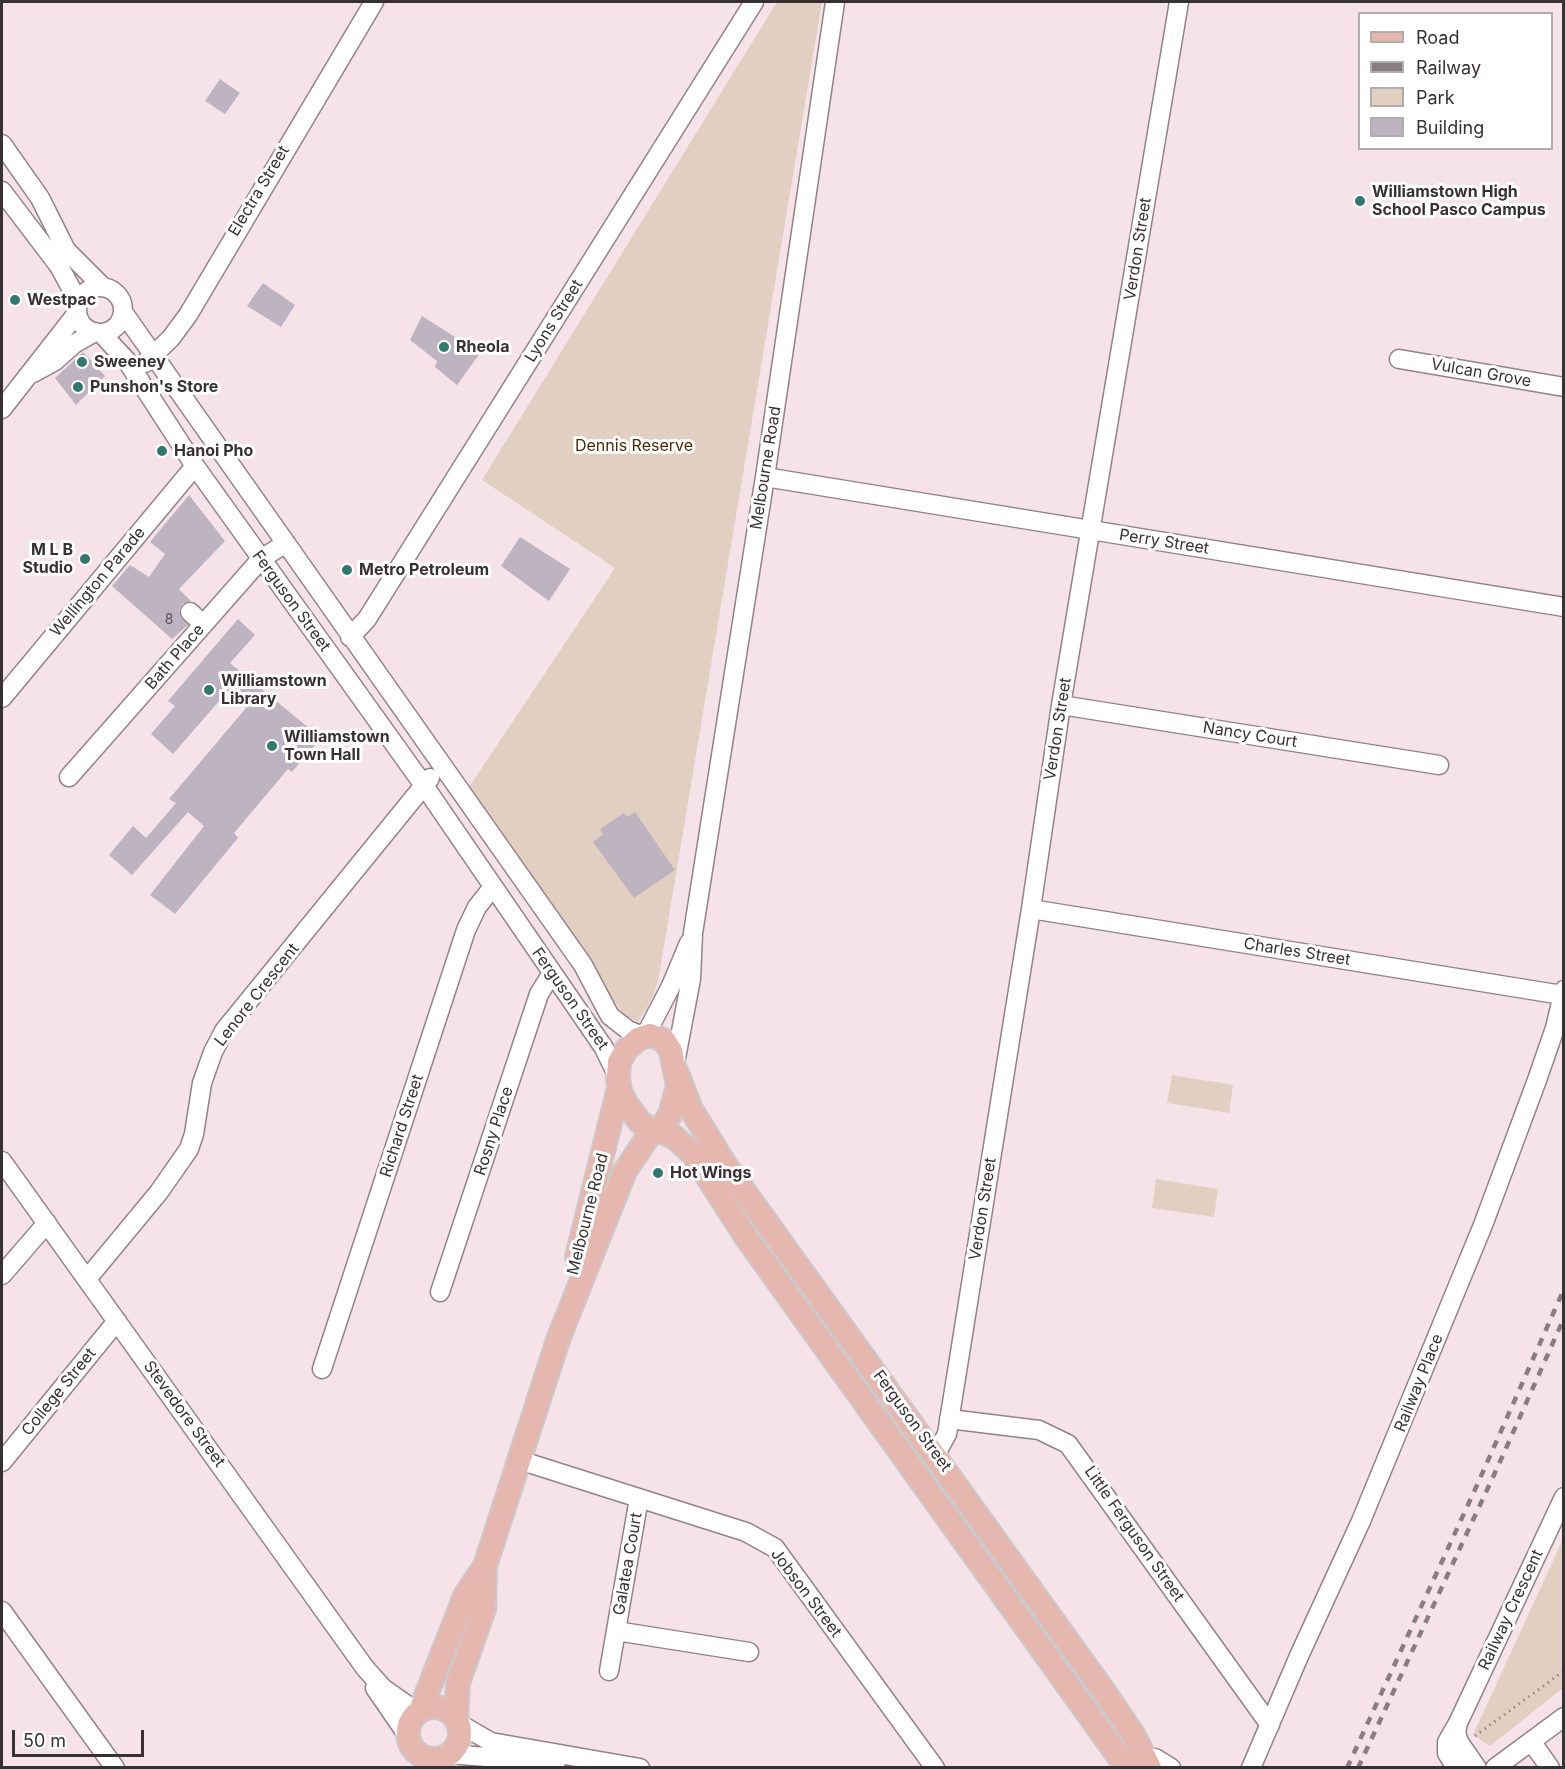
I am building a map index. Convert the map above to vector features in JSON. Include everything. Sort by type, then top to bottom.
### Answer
[{"type":"main road","points":[[654,1035],[664,1040],[676,1068],[675,1103],[665,1123],[654,1131],[636,1117],[624,1100],[618,1083],[619,1062],[623,1053],[632,1042],[644,1036],[654,1035]]},
{"type":"main road","name":"Ferguson Street","points":[[676,1068],[691,1108],[726,1166],[936,1454],[1103,1690],[1141,1764]]},
{"type":"main road","name":"Melbourne Road","points":[[558,1340],[618,1083]]},
{"type":"main road","name":"Ferguson Street","points":[[654,1131],[674,1137],[693,1154],[746,1238],[913,1471],[1141,1764]]},
{"type":"main road","name":"Melbourne Road","points":[[457,1722],[458,1683],[483,1609],[485,1566],[558,1340],[625,1171],[654,1131]]},
{"type":"main road","points":[[913,1471],[936,1454]]},
{"type":"main road","name":"Melbourne Road","points":[[418,1712],[465,1596],[485,1566]]},
{"type":"main road","points":[[408,1738],[414,1750],[424,1757],[435,1759],[445,1759],[460,1738],[457,1722],[442,1708],[433,1707],[418,1712],[410,1723],[408,1738],[409,1767]]},
{"type":"street","name":"Electra Street","points":[[135,373],[153,356],[188,315],[374,2]]},
{"type":"street","name":"Lyons Street","points":[[350,637],[373,609],[754,2]]},
{"type":"street","name":"Melbourne Road","points":[[676,1068],[691,979],[693,933],[765,477],[835,2]]},
{"type":"street","name":"Verdon Street","points":[[936,1454],[944,1443],[949,1419],[1031,909],[1061,705],[1179,2]]},
{"type":"street","points":[[2,144],[40,198],[66,250],[102,286],[118,295],[123,312],[116,326],[74,344],[55,362],[31,374]]},
{"type":"street","points":[[2,191],[59,266],[83,326],[98,333]]},
{"type":"street","points":[[2,409],[31,374],[44,352],[91,288],[102,286]]},
{"type":"street","name":"Ferguson Street","points":[[123,312],[582,965],[610,1016],[628,1030],[644,1036]]},
{"type":"street","name":"Ferguson Street","points":[[98,333],[135,373],[195,466],[425,787],[492,888],[604,1048],[618,1083]]},
{"type":"street","name":"Vulcan Grove","points":[[1399,359],[1563,387]]},
{"type":"street","name":"Wellington Parade","points":[[2,698],[195,466]]},
{"type":"street","name":"Perry Street","points":[[765,477],[1563,607]]},
{"type":"street","name":"Bath Place","points":[[69,777],[261,559],[286,543]]},
{"type":"street","points":[[190,612],[204,624]]},
{"type":"street","name":"Nancy Court","points":[[1061,705],[1439,765]]},
{"type":"street","name":"Lenore Crescent","points":[[87,1279],[159,1192],[189,1149],[194,1134],[202,1083],[213,1052],[224,1031],[425,787],[432,771],[432,754]]},
{"type":"street","name":"Richard Street","points":[[322,1369],[466,930],[473,913],[492,888]]},
{"type":"street","name":"Charles Street","points":[[1031,909],[1563,993]]},
{"type":"street","name":"Melbourne Road","points":[[644,1036],[676,974],[693,933]]},
{"type":"street","name":"Rosny Place","points":[[440,1292],[539,994],[552,973]]},
{"type":"street","name":"Railway Place","points":[[1251,1767],[1361,1521],[1483,1225],[1537,1080],[1563,993]]},
{"type":"street","name":"Stevedore Street","points":[[2,1161],[365,1668],[383,1688],[418,1712]]},
{"type":"street","points":[[2,1275],[47,1223]]},
{"type":"street","name":"College Street","points":[[2,1462],[117,1322]]},
{"type":"street","name":"Little Ferguson Street","points":[[949,1419],[1039,1430],[1068,1444],[1270,1725]]},
{"type":"street","name":"Jobson Street","points":[[519,1460],[746,1532],[775,1548],[935,1767]]},
{"type":"street","name":"Railway Crescent","points":[[1456,1767],[1445,1747],[1458,1724],[1563,1497]]},
{"type":"street","name":"Galatea Court","points":[[609,1671],[639,1498]]},
{"type":"street","points":[[2,1611],[114,1767]]},
{"type":"street","name":"Galatea Court","points":[[616,1630],[749,1652]]},
{"type":"street","name":"Stevedore Street","points":[[365,1668],[377,1692],[408,1738]]},
{"type":"street","points":[[1495,1767],[1563,1717]]},
{"type":"street","points":[[457,1722],[491,1743],[640,1767]]},
{"type":"street","points":[[1458,1724],[1456,1734],[1461,1746],[1477,1767]]},
{"type":"street","points":[[1531,1741],[1550,1767]]},
{"type":"street","points":[[1141,1764],[1155,1758],[1171,1767]]},
{"type":"street","points":[[445,1759],[511,1759],[556,1767]]},
{"type":"path","points":[[1461,1746],[1563,1671]]},
{"type":"green space","name":"Dennis Reserve","points":[[777,2],[822,2],[658,982],[651,1001],[638,1022],[624,1015],[467,790],[615,568],[482,480]]},
{"type":"green space","points":[[1172,1075],[1233,1085],[1229,1113],[1167,1103]]},
{"type":"green space","points":[[1156,1179],[1218,1189],[1214,1217],[1152,1208]]},
{"type":"green space","points":[[1563,1539],[1563,1688],[1490,1746],[1473,1735]]},
{"type":"building","points":[[220,79],[240,93],[225,114],[205,101]]},
{"type":"building","points":[[263,283],[295,305],[281,327],[247,306]]},
{"type":"building","name":"Rheola","points":[[422,316],[480,353],[457,385],[435,367],[437,361],[410,340]]},
{"type":"building","name":"Punshon's Store","points":[[83,352],[105,376],[76,405],[55,378]]},
{"type":"building","points":[[189,495],[225,541],[179,589],[191,601],[182,604],[179,610],[180,616],[188,625],[172,639],[112,586],[130,565],[149,577],[165,554],[150,542]]},
{"type":"building","points":[[520,537],[570,569],[549,601],[501,566]]},
{"type":"building","name":"Williamstown Town Hall","points":[[238,619],[255,635],[230,663],[321,738],[292,772],[288,769],[234,833],[238,838],[175,914],[150,895],[204,826],[188,812],[132,875],[109,855],[133,826],[146,838],[176,803],[169,799],[246,708],[227,692],[173,754],[151,734],[175,706],[168,701]]},
{"type":"building","points":[[635,812],[675,870],[634,898],[593,842],[603,834],[600,829],[624,813],[627,817]]},
{"type":"railway","points":[[1347,1768],[1564,1289]]},
{"type":"railway","points":[[1358,1768],[1564,1318]]},
{"type":"place","name":"Williamstown High School Pasco Campus","points":[[1360,201]]},
{"type":"place","name":"Westpac","points":[[15,300]]},
{"type":"place","name":"Rheola","points":[[444,347]]},
{"type":"place","name":"Sweeney","points":[[82,362]]},
{"type":"place","name":"Punshon's Store","points":[[78,387]]},
{"type":"place","name":"Hanoi Pho","points":[[162,451]]},
{"type":"place","name":"M L B Studio","points":[[85,559]]},
{"type":"place","name":"Metro Petroleum","points":[[347,570]]},
{"type":"place","name":"Williamstown Library","points":[[209,690]]},
{"type":"place","name":"Williamstown Town Hall","points":[[272,746]]},
{"type":"place","name":"Hot Wings","points":[[658,1173]]}]
